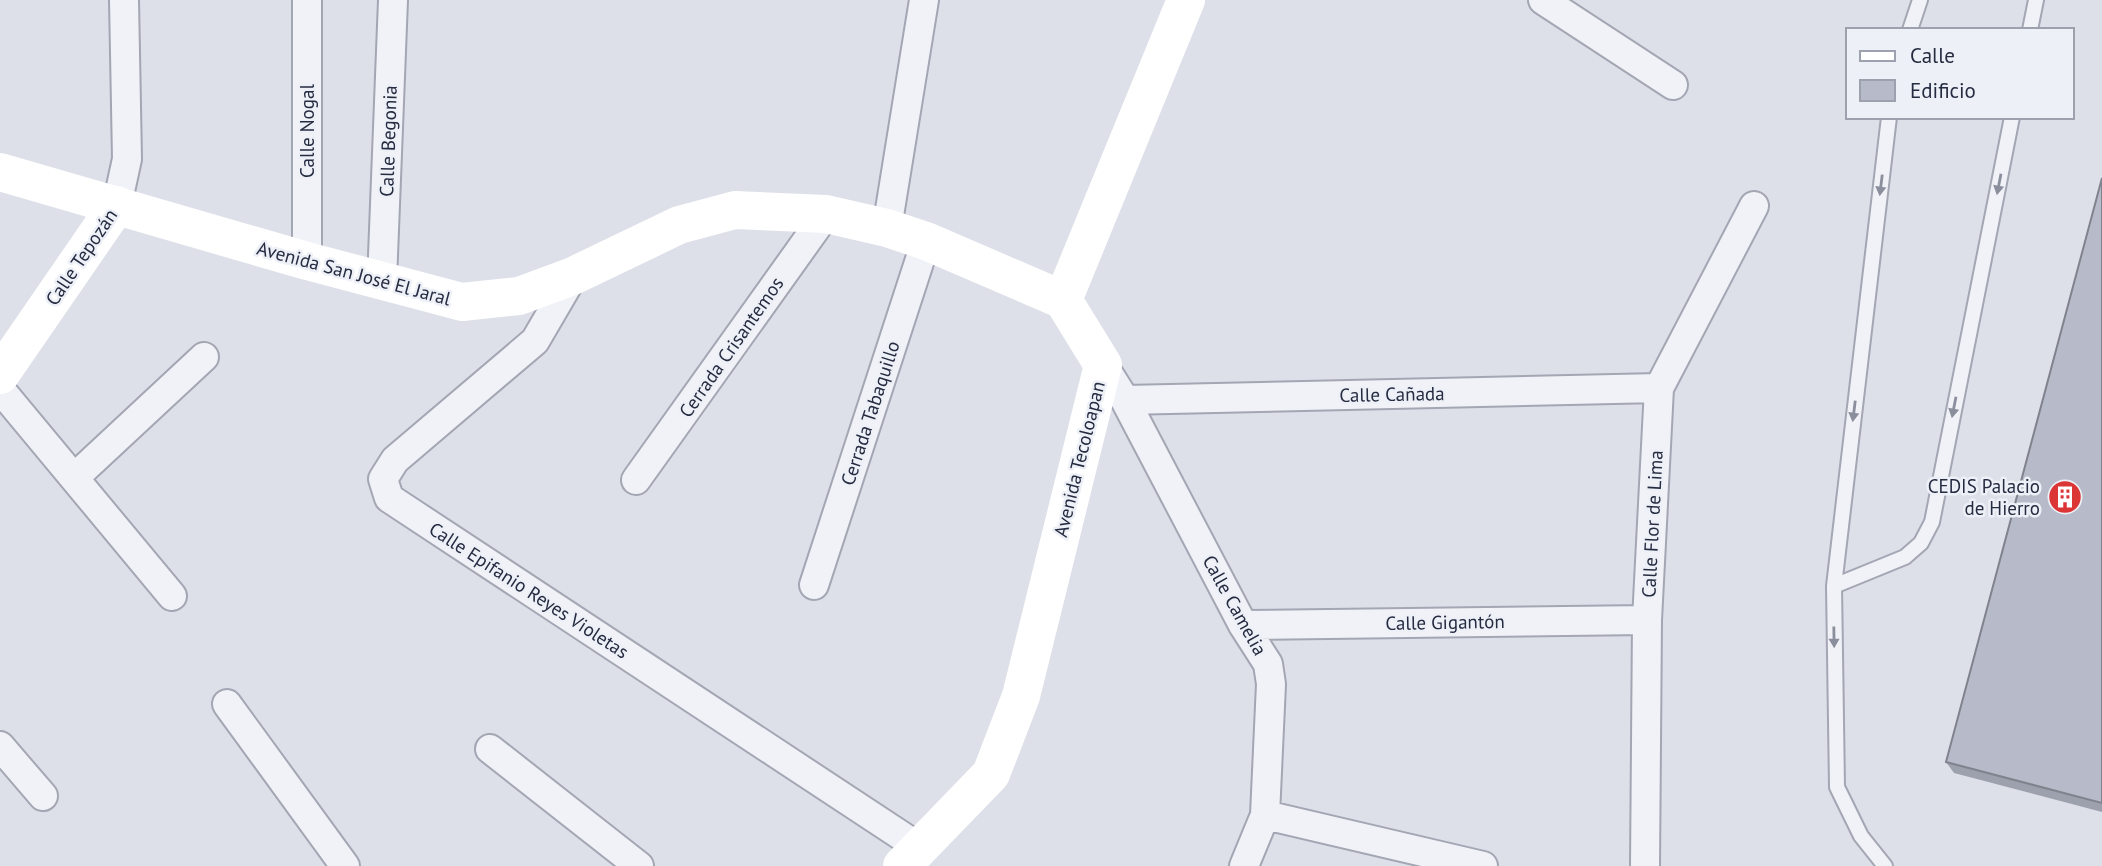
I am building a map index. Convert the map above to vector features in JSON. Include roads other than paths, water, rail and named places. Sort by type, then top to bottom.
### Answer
[{"type":"street","name":"Calle Tepozán","points":[[0,375],[117,205],[127,159],[124,0]]},
{"type":"street","name":"Calle Nogal","points":[[307,0],[307,261]]},
{"type":"street","name":"Calle Begonia","points":[[382,281],[393,0]]},
{"type":"street","points":[[887,228],[925,0]]},
{"type":"street","points":[[1063,300],[1186,0]]},
{"type":"street","points":[[1543,0],[1673,85]]},
{"type":"street","name":"Avenida San José El Jaral","points":[[0,172],[307,261],[462,302],[519,296],[573,276],[679,225],[734,210],[826,214],[887,228],[926,241],[1063,300]]},
{"type":"street","name":"Calle Flor de Lima","points":[[1645,866],[1647,620],[1659,388],[1754,206]]},
{"type":"street","name":"Cerrada Crisantemos","points":[[636,480],[826,214]]},
{"type":"street","name":"Cerrada Tabaquillo","points":[[814,585],[926,241]]},
{"type":"street","name":"Calle Epifanio Reyes Violetas","points":[[573,276],[535,341],[395,460],[383,479],[390,498],[911,857]]},
{"type":"street","name":"Avenida Tecoloapan","points":[[911,857],[991,774],[1021,696],[1103,365],[1063,300]]},
{"type":"street","points":[[74,478],[204,357]]},
{"type":"street","name":"Calle Camelia","points":[[1103,365],[1125,400],[1243,625],[1268,664],[1271,684],[1265,815],[1244,866]]},
{"type":"street","name":"Calle Cañada","points":[[1125,400],[1659,388]]},
{"type":"street","points":[[0,389],[172,596]]},
{"type":"street","name":"Calle Gigantón","points":[[1243,625],[1647,620]]},
{"type":"street","points":[[227,704],[345,866]]},
{"type":"street","points":[[0,746],[43,796]]},
{"type":"street","points":[[490,749],[639,866]]},
{"type":"street","points":[[1265,815],[1483,866]]},
{"type":"lane","points":[[1911,28],[1920,0]]},
{"type":"lane","points":[[2030,28],[2036,0]]},
{"type":"lane","points":[[1885,866],[1861,836],[1837,786],[1834,586],[1889,119]]},
{"type":"lane","points":[[1834,586],[1905,557],[1922,543],[1931,522],[2012,119]]},
{"type":"place","name":"CEDIS Palacio de Hierro","points":[[2065,497]]}]
